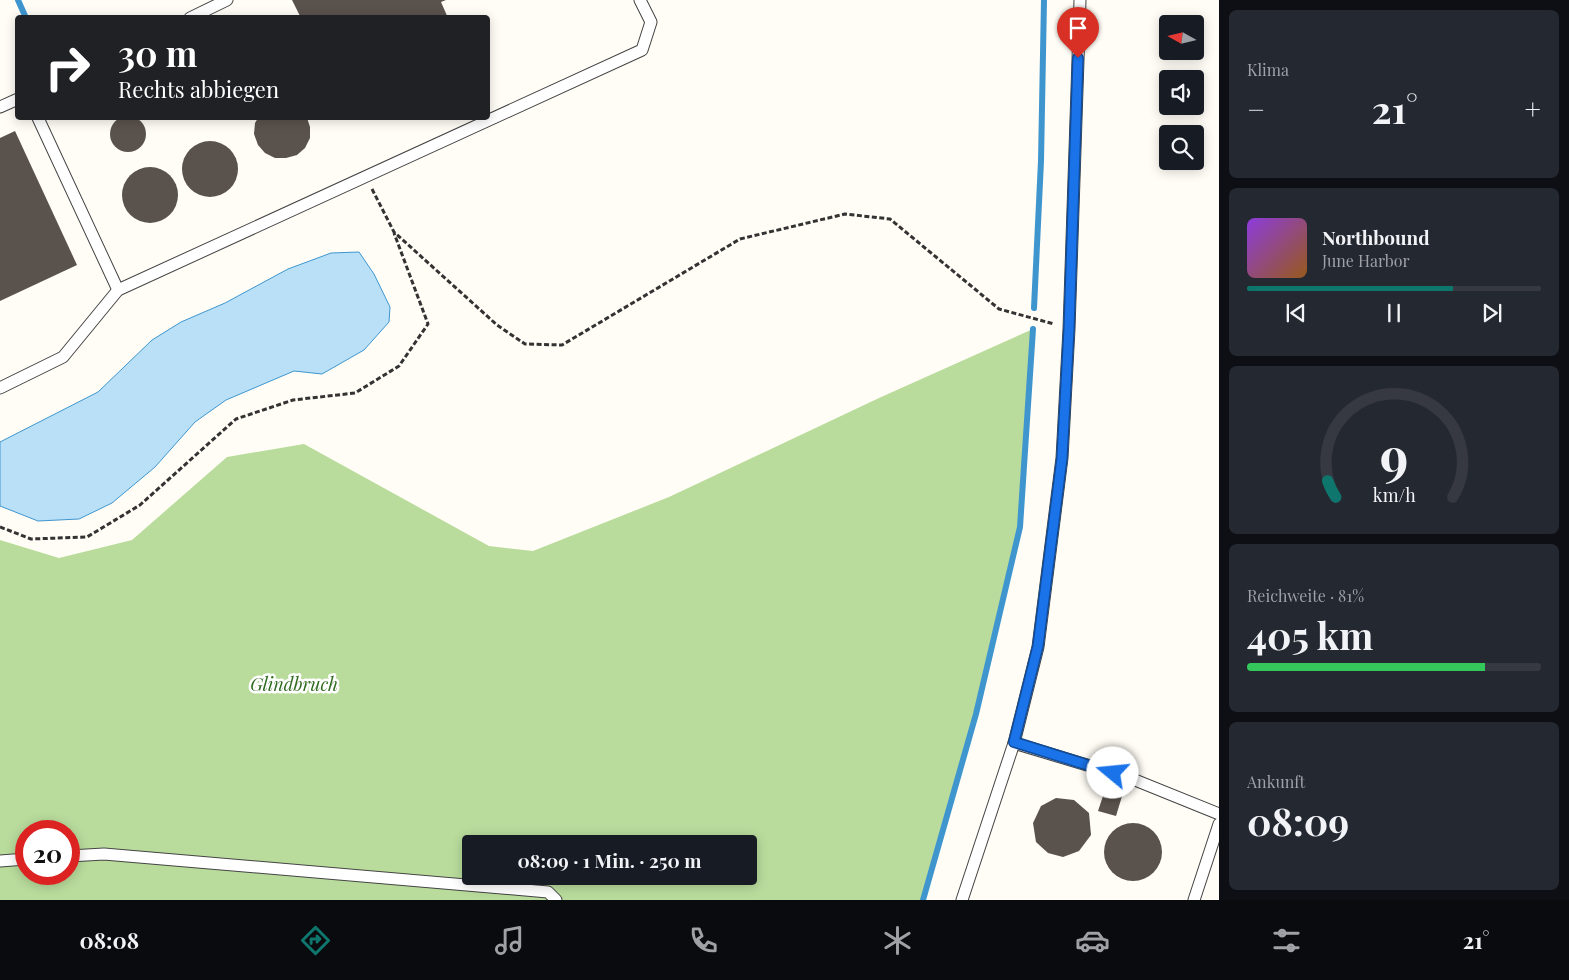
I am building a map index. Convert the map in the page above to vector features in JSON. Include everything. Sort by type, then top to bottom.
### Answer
[{"type":"lane","points":[[196,15],[227,0]]},
{"type":"lane","points":[[490,120],[642,50],[651,22],[640,0]]},
{"type":"lane","points":[[962,900],[1014,742],[1038,646],[1062,458],[1069,329],[1080,0]]},
{"type":"lane","points":[[0,108],[15,100]]},
{"type":"lane","points":[[39,120],[118,290]]},
{"type":"lane","points":[[0,388],[63,357],[118,290],[490,120]]},
{"type":"lane","points":[[1014,742],[1130,778],[1219,814]]},
{"type":"lane","points":[[1194,900],[1219,824]]},
{"type":"lane","points":[[80,855],[104,854],[548,892],[556,900]]},
{"type":"lane","points":[[0,861],[15,860]]},
{"type":"path","points":[[0,527],[31,538],[87,537],[140,505],[236,419],[293,400],[356,393],[398,366],[428,324],[394,232],[366,177]]},
{"type":"path","points":[[394,232],[497,324],[525,344],[562,345],[740,239],[845,214],[890,220],[1000,309],[1069,329]]},
{"type":"green space","name":"Glindbruch","points":[[1033,329],[1020,527],[976,714],[923,900],[0,900],[0,540],[59,558],[132,540],[227,457],[304,444],[489,546],[533,551],[669,497],[879,398]]},
{"type":"water","points":[[359,252],[374,274],[390,307],[389,322],[364,350],[322,374],[294,371],[226,400],[195,422],[155,467],[112,503],[79,519],[38,521],[0,506],[0,442],[98,392],[152,340],[181,322],[225,303],[288,269],[331,253]]},
{"type":"building","points":[[292,0],[446,0],[441,2],[447,15],[300,15]]},
{"type":"building","points":[[118,120],[138,120],[144,127],[146,134],[144,141],[135,150],[128,152],[121,150],[112,141],[110,134],[112,127]]},
{"type":"building","points":[[257,120],[308,120],[310,138],[305,148],[297,155],[275,158],[265,153],[258,145],[254,134]]},
{"type":"building","points":[[15,131],[77,265],[0,301],[0,138]]},
{"type":"building","points":[[210,141],[221,143],[230,149],[236,158],[238,169],[236,180],[230,189],[221,195],[210,197],[199,195],[190,189],[184,180],[182,169],[184,158],[190,149],[199,143]]},
{"type":"building","points":[[150,167],[161,169],[170,175],[176,184],[178,195],[176,206],[170,215],[161,221],[150,223],[139,221],[130,215],[124,206],[122,195],[124,184],[130,175],[139,169]]},
{"type":"building","points":[[1109,778],[1126,783],[1116,816],[1098,811]]},
{"type":"building","points":[[1056,798],[1074,800],[1089,813],[1091,835],[1079,851],[1063,857],[1048,853],[1036,842],[1033,823],[1041,806]]},
{"type":"building","points":[[1133,823],[1144,825],[1157,836],[1162,852],[1160,863],[1149,876],[1133,881],[1122,879],[1109,868],[1104,852],[1106,841],[1117,828]]},
{"type":"waterway","points":[[18,0],[25,15]]},
{"type":"waterway","points":[[1034,308],[1041,161],[1044,0]]},
{"type":"waterway","points":[[923,900],[976,714],[1020,527],[1033,329]]},
{"type":"route","points":[[1078,58],[1069,329],[1062,458],[1038,646],[1014,742],[1113,773]]}]
